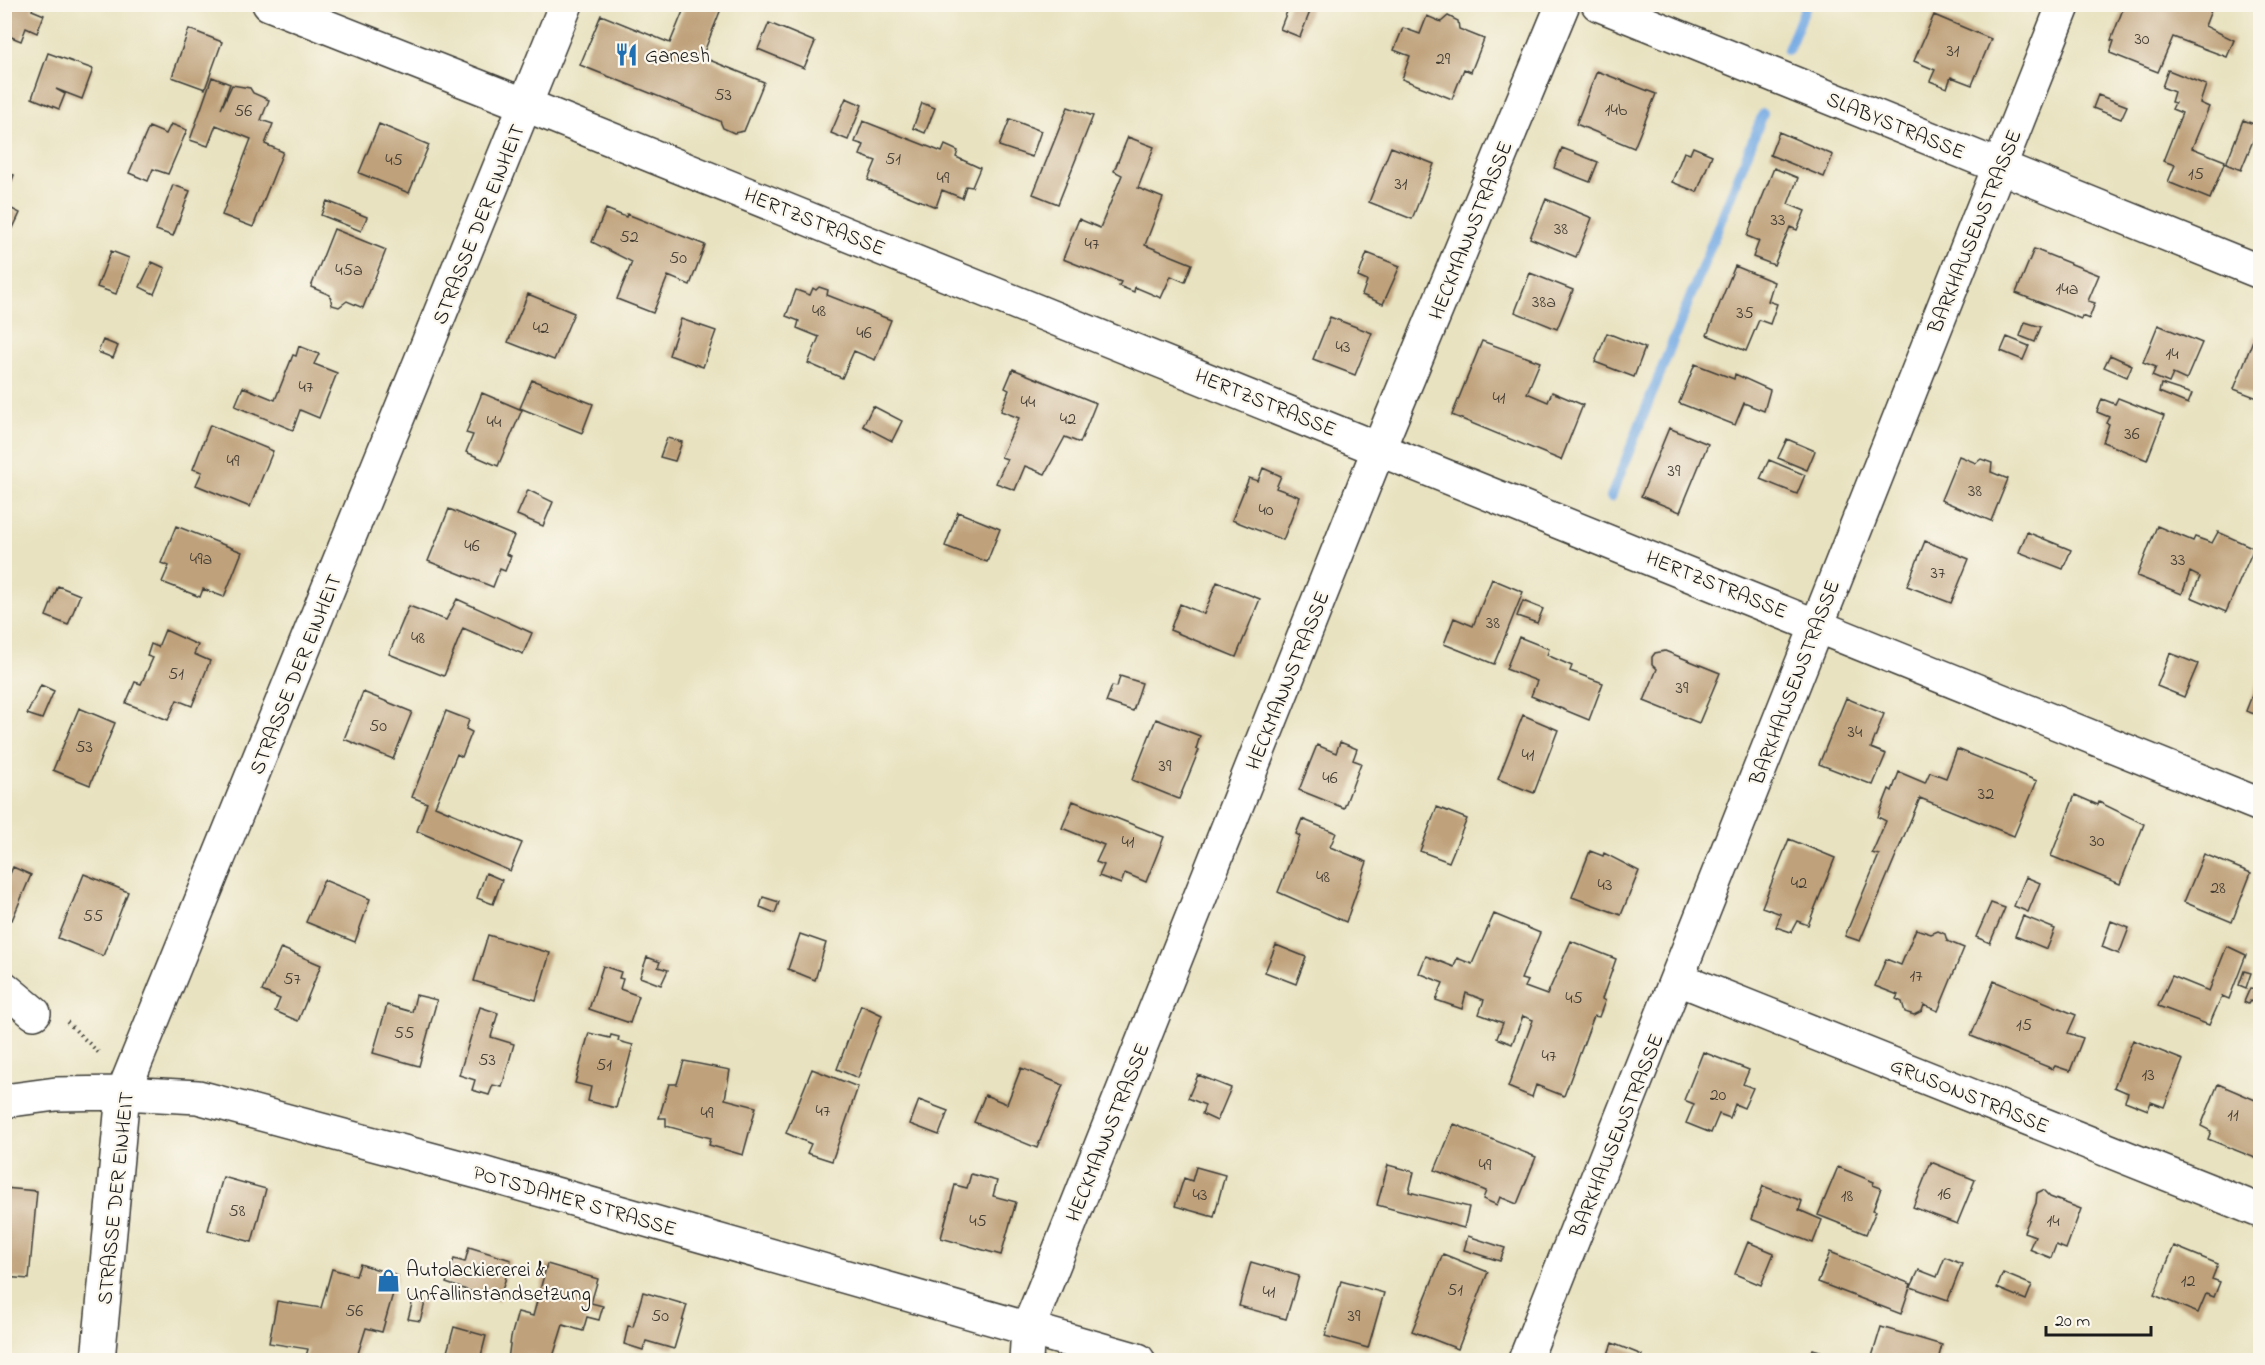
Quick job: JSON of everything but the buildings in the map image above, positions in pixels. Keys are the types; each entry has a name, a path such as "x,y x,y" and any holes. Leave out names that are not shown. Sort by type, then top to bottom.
{"street":[{"name":"HERTZSTRASSE","path":"269,4 527,105 2260,805"},
{"name":"STRASSE DER EINHEIT","path":"98,1360 123,1093 527,105 566,4"},
{"name":"HECKMANNSTRASSE","path":"1026,1360 1028,1328 1379,448 1563,4"},
{"name":"SLABYSTRASSE","path":"1598,4 2260,272"},
{"name":"BARKHAUSENSTRASSE","path":"1525,1360 1679,979 1816,624 2064,4"},
{"name":"GRUSONSTRASSE","path":"1679,979 2260,1211"},
{"path":"4,988 33,1013"},
{"name":"POTSDAMER STRASSE","path":"4,1101 56,1095 123,1093 198,1097 277,1117 1138,1360"}],"waterway":[{"path":"1788,50 1807,4"},
{"path":"1611,497 1763,114"}],"place":[{"name":"Ganesh","path":"627,55"},
{"name":"Autolackiererei & Unfallinstandsetzung","path":"388,1281"}]}
